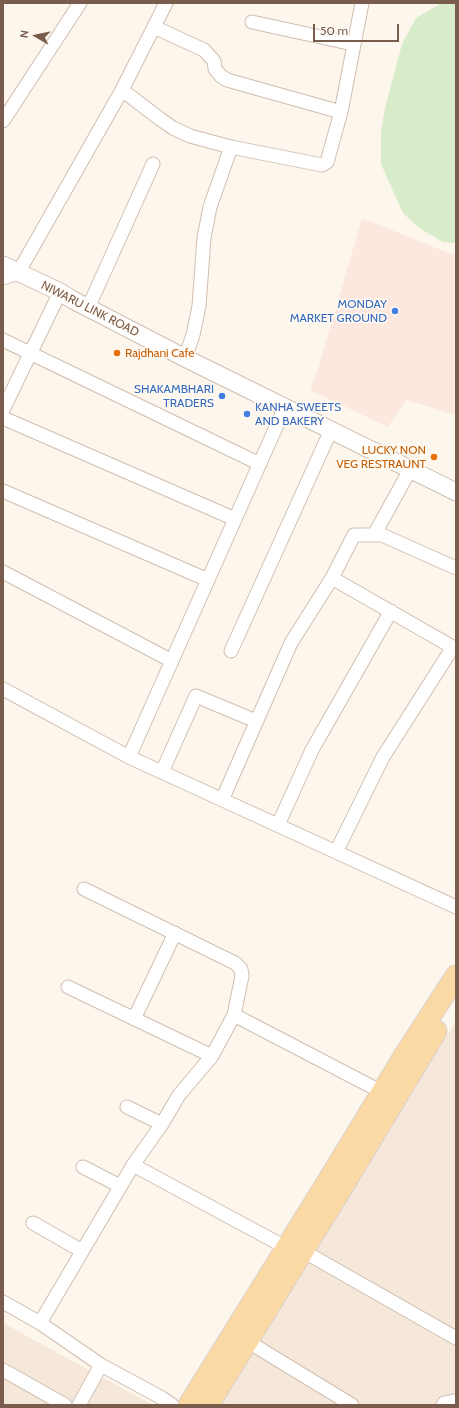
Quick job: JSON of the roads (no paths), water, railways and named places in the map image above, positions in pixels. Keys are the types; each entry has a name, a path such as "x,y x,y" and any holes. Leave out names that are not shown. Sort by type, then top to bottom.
{"main road":[{"path":"340,1177 382,1092 456,976"},
{"path":"189,1405 295,1249 340,1177 456,1000"},
{"path":"208,1405 247,1341 295,1249"}],"street":[{"path":"3,121 80,3"},
{"path":"11,276 122,90 166,3"},
{"path":"122,90 173,128 190,136 231,147 322,165 327,162 341,112 362,3"},
{"path":"252,22 353,44"},
{"path":"154,26 204,50 214,61 215,69 227,80 341,112"},
{"path":"185,358 193,335 199,306 204,238 210,207 231,147"},
{"path":"88,308 153,164"},
{"name":"NIWARU LINK ROAD","path":"3,265 11,276 60,292 185,358 456,492"},
{"path":"3,410 60,292"},
{"path":"3,340 260,464"},
{"path":"129,757 285,407"},
{"path":"3,418 236,519"},
{"path":"231,651 331,430"},
{"path":"374,535 410,470"},
{"path":"3,491 208,580"},
{"path":"222,800 291,643 332,578 354,535 382,535 456,568"},
{"path":"3,572 172,661"},
{"path":"332,578 454,648 383,757 336,852"},
{"path":"278,825 312,750 391,611"},
{"path":"3,689 129,757 456,907"},
{"path":"162,772 196,696 256,721"},
{"path":"40,1323 132,1165 162,1124 179,1095 212,1056 234,1015 242,976 241,969 235,963 84,889"},
{"path":"134,1019 175,933"},
{"path":"68,987 212,1056"},
{"path":"234,1015 382,1092"},
{"path":"127,1107 162,1124"},
{"path":"132,1165 295,1249 456,1338"},
{"path":"83,1167 120,1186"},
{"path":"33,1223 82,1251"},
{"path":"3,1302 40,1323 101,1365 172,1405"},
{"path":"247,1341 352,1405"},
{"path":"79,1405 101,1365"},
{"path":"3,1370 65,1405"},
{"path":"443,1405 444,1403 454,1400 456,1401"}],"place":[{"name":"MONDAY MARKET GROUND","path":"395,311"},
{"name":"Rajdhani Cafe","path":"117,353"},
{"name":"SHAKAMBHARI TRADERS","path":"222,396"},
{"name":"KANHA SWEETS AND BAKERY","path":"247,414"},
{"name":"LUCKY NON VEG RESTRAUNT","path":"434,457"}]}
